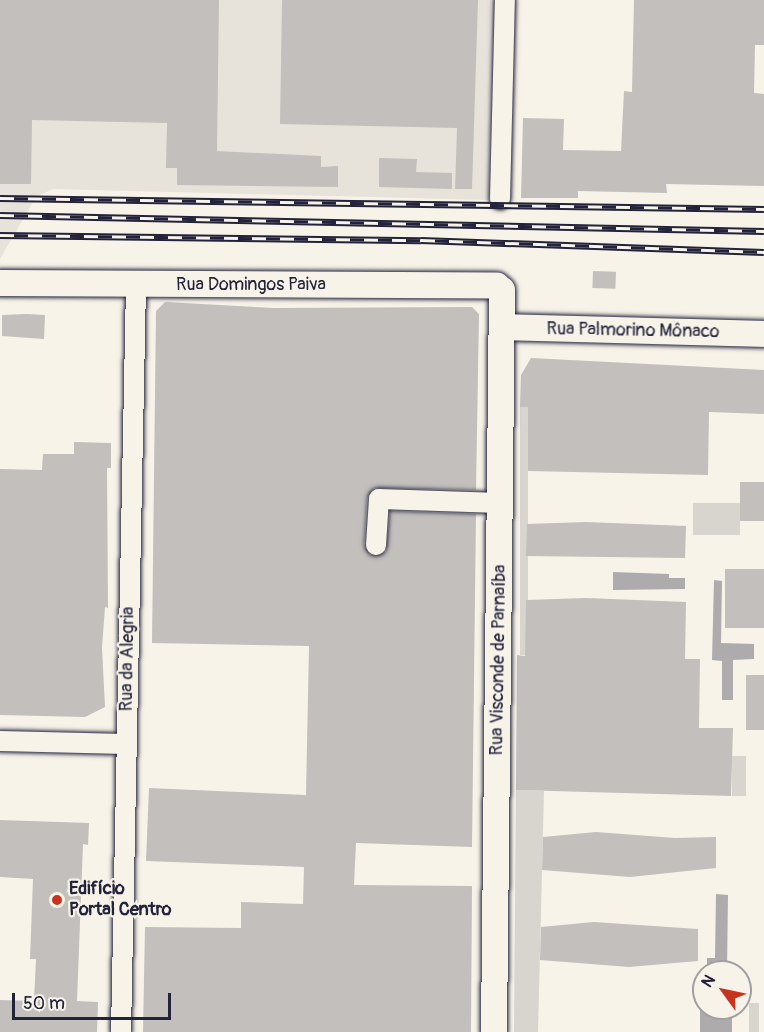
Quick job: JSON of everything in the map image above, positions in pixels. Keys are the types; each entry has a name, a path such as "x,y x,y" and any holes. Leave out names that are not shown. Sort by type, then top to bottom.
{"street":[{"path":"500,199 505,0"},
{"name":"Rua Domingos Paiva","path":"0,283 501,288"},
{"name":"Rua da Alegria","path":"121,1032 136,285"},
{"name":"Rua Visconde de Parnaíba","path":"494,1032 501,503 501,288"},
{"name":"Rua Palmorino Mônaco","path":"502,327 764,334"},
{"path":"376,545 379,499 501,503"},
{"path":"0,741 126,744"}],"shaded area":[{"path":"0,0 491,0 488,200 53,189 36,197 0,259"},
{"path":"520,407 528,407 528,655 520,655"},
{"path":"693,503 740,503 740,535 693,535"},
{"path":"613,572 669,574 669,578 685,578 685,589 613,590"},
{"path":"714,580 722,581 721,643 754,644 754,659 733,660 733,700 722,700 722,661 712,660"},
{"path":"732,756 746,756 746,796 732,796"},
{"path":"516,790 544,791 538,1032 514,1032"},
{"path":"716,894 728,895 727,960 707,960 707,958 715,958"},
{"path":"752,1003 759,1003 759,1032 749,1032"},
{"path":"700,1020 732,1020 732,1032 700,1032"}],"building":[{"path":"0,0 219,0 217,151 321,156 321,167 338,166 338,187 177,185 177,168 166,168 167,123 32,120 31,184 0,184"},
{"path":"282,0 478,0 472,189 455,189 457,128 280,124"},
{"path":"634,0 764,0 764,45 755,45 754,93 764,94 764,186 666,184 667,193 578,191 578,198 521,198 523,118 564,119 563,150 621,151 624,91 632,92"},
{"path":"379,158 417,159 416,172 452,173 452,189 379,187"},
{"path":"593,271 616,272 615,289 592,288"},
{"path":"165,302 274,308 472,307 479,314 476,490 374,488 367,498 364,544 370,555 386,552 390,511 476,514 472,847 356,843 354,885 472,886 471,1032 143,1032 145,927 241,928 241,902 303,904 304,867 146,861 149,788 306,795 309,646 152,643 156,311"},
{"path":"2,315 45,315 44,339 2,336"},
{"path":"531,358 764,370 764,414 709,412 708,475 528,471 528,407 520,407 521,375"},
{"path":"74,442 111,443 111,468 107,468 108,608 105,607 102,648 105,707 85,717 0,715 0,469 42,470 43,454 74,454"},
{"path":"740,482 764,482 764,521 740,521"},
{"path":"586,522 686,526 685,558 526,556 527,524"},
{"path":"725,569 764,569 764,628 725,628"},
{"path":"586,598 686,602 685,659 700,659 699,728 733,728 731,796 516,790 517,655 525,656 526,600"},
{"path":"746,675 764,675 764,730 746,730"},
{"name":"Edifício Portal Centro","path":"0,820 89,823 88,845 83,844 77,1001 98,1002 97,1032 0,1032 0,1000 34,1001 36,959 30,959 33,879 0,877"},
{"path":"596,832 675,838 716,837 716,868 630,877 542,870 543,837"},
{"path":"594,922 698,929 698,960 629,967 540,960 541,927"}],"railway":[{"path":"0,198 764,209"},
{"path":"0,215 764,231"},
{"path":"0,235 421,240 764,252"}],"place":[{"name":"Edifício Portal Centro","path":"57,900"}]}
